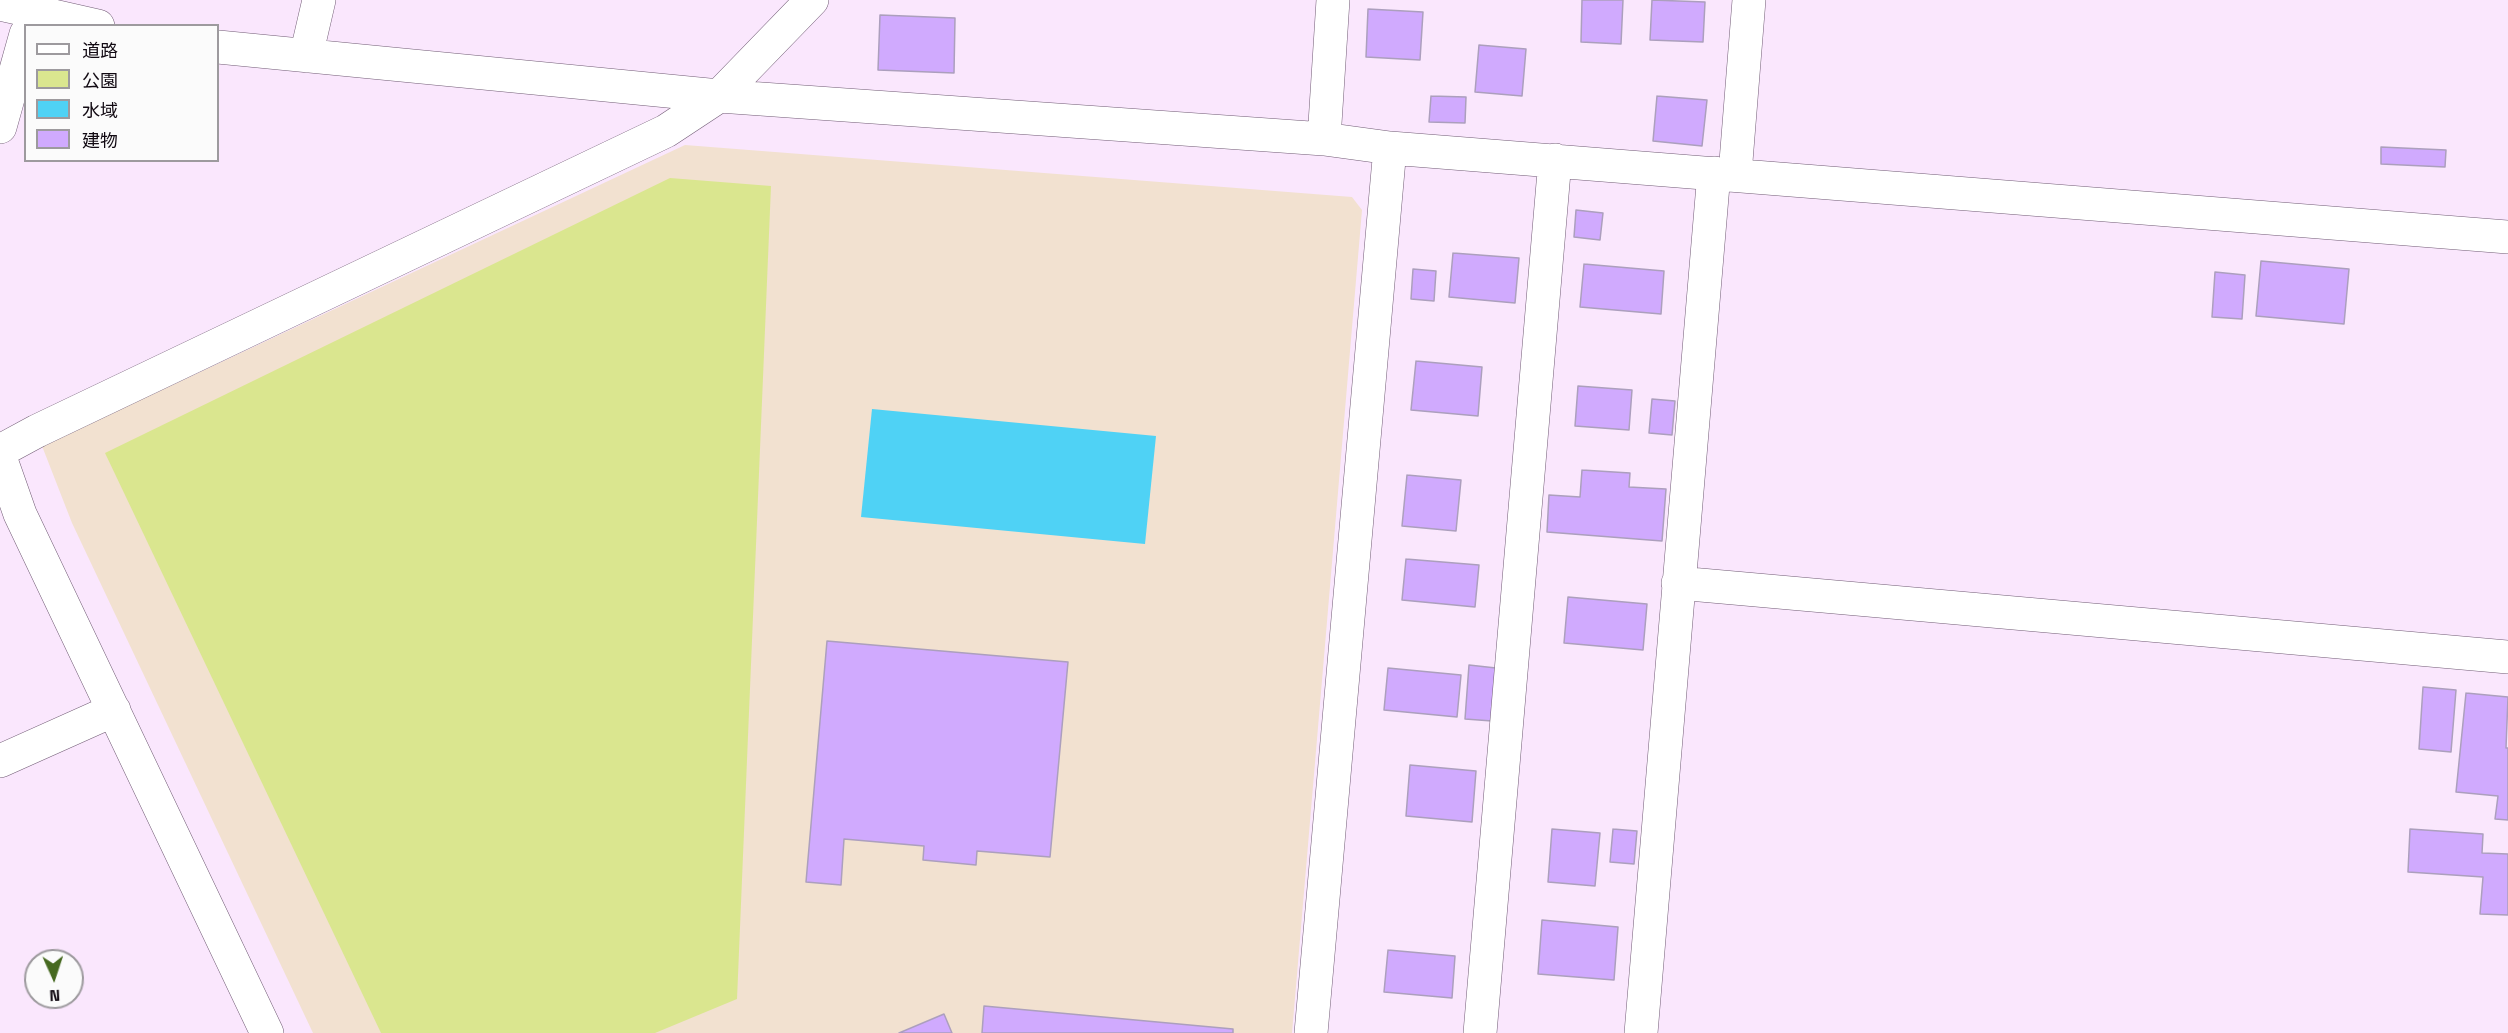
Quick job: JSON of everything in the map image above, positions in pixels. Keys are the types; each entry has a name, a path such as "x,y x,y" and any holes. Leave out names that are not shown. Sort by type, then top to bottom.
{"street":[{"path":"306,56 319,0"},
{"path":"0,451 37,431 666,131 719,96 812,0"},
{"path":"1324,139 1333,0"},
{"path":"1641,1033 1678,583 1725,174 1749,0"},
{"path":"0,4 30,18 81,24"},
{"path":"0,127 24,40"},
{"path":"219,47 719,96 1324,139 1390,148 2508,237"},
{"path":"1311,1033 1390,148"},
{"path":"1480,1033 1555,160"},
{"path":"0,457 20,514 267,1033"},
{"path":"1678,583 2508,657"},
{"path":"0,761 114,710"}],"shaded area":[{"path":"685,145 1352,197 1362,210 1292,1033 313,1033 72,523 42,446"}],"green space":[{"path":"670,178 771,186 737,999 655,1033 381,1033 105,453"}],"water":[{"path":"872,409 1156,436 1145,544 861,517"}],"building":[{"path":"1582,0 1623,0 1621,44 1581,42"},
{"path":"1652,0 1705,2 1703,42 1650,40"},
{"path":"1368,9 1423,12 1420,60 1366,57"},
{"path":"880,15 955,18 954,73 878,70"},
{"path":"1479,45 1526,49 1522,96 1475,92"},
{"path":"1431,96 1466,97 1465,123 1429,122"},
{"path":"1657,96 1707,100 1702,146 1653,141"},
{"path":"2381,147 2446,150 2445,167 2381,164"},
{"path":"1576,210 1603,213 1600,240 1574,237"},
{"path":"1453,253 1519,258 1515,303 1449,297"},
{"path":"2261,261 2349,269 2344,324 2256,316"},
{"path":"1584,264 1664,271 1661,314 1580,307"},
{"path":"1413,269 1436,271 1434,301 1411,299"},
{"path":"2215,272 2245,275 2242,319 2212,317"},
{"path":"1416,361 1482,367 1478,416 1411,410"},
{"path":"1578,386 1632,390 1629,430 1575,426"},
{"path":"1652,399 1675,401 1672,435 1649,433"},
{"path":"1582,470 1630,473 1629,487 1666,489 1662,541 1547,532 1549,495 1580,497"},
{"path":"1407,475 1461,480 1456,531 1402,526"},
{"path":"1406,559 1479,565 1475,607 1402,600"},
{"path":"1568,597 1647,604 1643,650 1564,643"},
{"path":"827,641 1068,662 1050,857 977,851 976,865 923,860 924,846 844,839 841,885 806,882"},
{"path":"1469,665 1496,668 1492,721 1465,719"},
{"path":"1388,668 1461,675 1457,717 1384,710"},
{"path":"2423,687 2456,690 2451,752 2419,749"},
{"path":"2466,693 2508,697 2506,748 2508,748 2508,820 2495,819 2498,796 2456,792"},
{"path":"1410,765 1476,771 1472,822 1406,816"},
{"path":"1552,829 1600,833 1595,886 1548,882"},
{"path":"1613,829 1637,831 1634,864 1610,862"},
{"path":"2410,829 2483,834 2482,853 2508,854 2508,915 2480,914 2483,877 2408,872"},
{"path":"1542,920 1618,927 1614,980 1538,974"},
{"path":"1388,950 1455,956 1452,998 1384,992"},
{"path":"984,1006 1233,1029 1233,1033 982,1033"},
{"path":"944,1014 952,1033 899,1033"}]}
